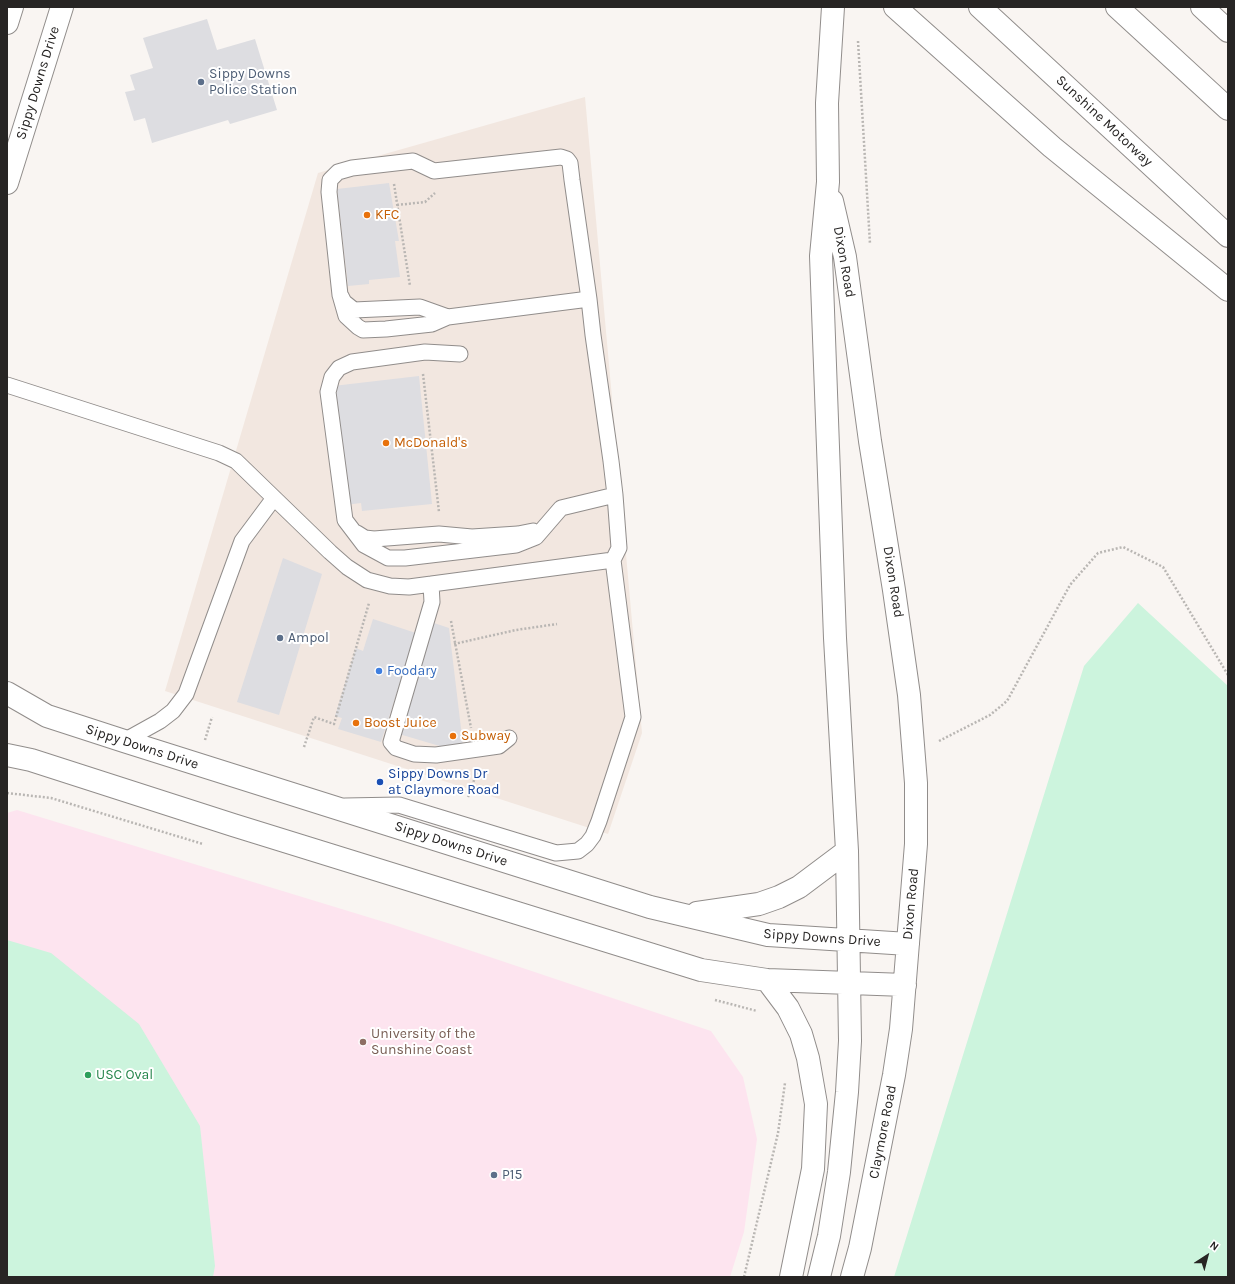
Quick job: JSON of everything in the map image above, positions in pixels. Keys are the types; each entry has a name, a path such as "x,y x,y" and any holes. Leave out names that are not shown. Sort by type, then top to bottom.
{"main road":[{"path":"7,24 12,7"},
{"name":"Sippy Downs Drive","path":"7,183 62,7"},
{"path":"895,7 1052,146 1228,290"},
{"name":"Sunshine Motorway","path":"980,7 1228,236"},
{"path":"1117,7 1228,109"},
{"path":"1202,7 1228,31"},
{"path":"1218,7 1228,23"},
{"name":"Dixon Road","path":"832,12 827,103 828,182 821,256 835,638 847,851 850,983"},
{"name":"Dixon Road","path":"828,182 846,258 870,441 909,695 916,783 916,844 905,985"},
{"name":"Sippy Downs Drive","path":"7,693 47,716 650,907 686,914 768,935 908,944"},
{"path":"7,755 31,760 654,957 701,970 767,980 905,985"},
{"path":"686,914 759,904 779,897 799,887 847,851"},
{"path":"767,980 788,1008 801,1034 808,1058 816,1104 812,1169 791,1277"},
{"path":"819,1277 829,1236 839,1172 848,1092 850,983"},
{"name":"Claymore Road","path":"852,1277 860,1248 894,1075 905,985"}],"lane":[{"path":"331,806 399,805 556,853 578,851 587,844 593,836 633,717 612,560 619,548 615,495 570,163 567,159 561,157 434,171 413,161 352,168 338,172 330,180 329,192 340,295 346,316 350,321 363,330 432,324 448,317 588,299"},
{"path":"340,295 344,302 354,310 414,307 431,310 448,317"},
{"path":"460,354 420,353 352,362 339,368 332,377 328,392 346,520 364,545 388,558 405,558 516,545 536,536 561,508 615,495"},
{"path":"7,385 219,452 236,460 330,552 347,567 367,580 390,586 409,587 612,560"},
{"path":"124,741 160,721 173,711 186,694 242,541 274,498"},
{"path":"347,522 359,535 374,539 442,535 472,537 518,534 532,532 551,521"},
{"path":"430,584 432,602 391,742 396,748 414,754 436,755 499,746 509,738"}],"path":[{"path":"858,42 870,250"},
{"path":"393,182 414,307"},
{"path":"397,205 424,202 436,191"},
{"path":"420,353 442,535"},
{"path":"933,744 990,715 1007,701 1070,585 1098,554 1123,548 1163,567 1228,675"},
{"path":"447,582 454,644 478,769 468,797"},
{"path":"304,747 314,717 334,724 370,600"},
{"path":"428,616 451,622"},
{"path":"454,644 516,630 557,624"},
{"path":"205,741 212,717"},
{"path":"744,1277 778,1133 785,1079"}],"shaded area":[{"path":"585,97 642,733 608,834 165,691 318,173"},
{"name":"University of the Sunshine Coast","path":"17,810 394,925 711,1031 743,1077 757,1139 744,1232 730,1277 7,1277 7,813"}],"green space":[{"path":"1138,603 1228,686 1228,1277 894,1277 1084,666"},
{"name":"USC Oval","path":"7,940 51,953 139,1024 200,1126 215,1266 213,1277 7,1277"}],"building":[{"name":"Sippy Downs Police Station","path":"207,19 217,50 255,39 277,110 230,124 228,120 152,143 145,118 134,121 125,92 135,90 130,75 153,68 143,38"},
{"name":"KFC","path":"389,183 399,241 395,241 400,277 369,280 369,284 348,286 337,189"},
{"name":"McDonald's","path":"419,376 432,504 362,511 361,503 338,506 333,386"},
{"name":"Ampol","path":"283,558 322,574 279,715 237,702"},
{"path":"373,619 416,633 381,742 338,729 342,718 335,716 356,648 363,651"},
{"path":"434,623 449,628 463,745 443,747 399,734"}],"place":[{"name":"Sippy Downs Police Station","path":"201,82"},
{"name":"KFC","path":"367,215"},
{"name":"McDonald's","path":"386,443"},
{"name":"Ampol","path":"280,638"},
{"name":"Foodary","path":"379,671"},
{"name":"Boost Juice","path":"356,723"},
{"name":"Subway","path":"453,736"},
{"name":"Sippy Downs Dr at Claymore Road","path":"380,782"},
{"name":"University of the Sunshine Coast","path":"363,1042"},
{"name":"USC Oval","path":"88,1075"},
{"name":"P15","path":"494,1175"}]}
